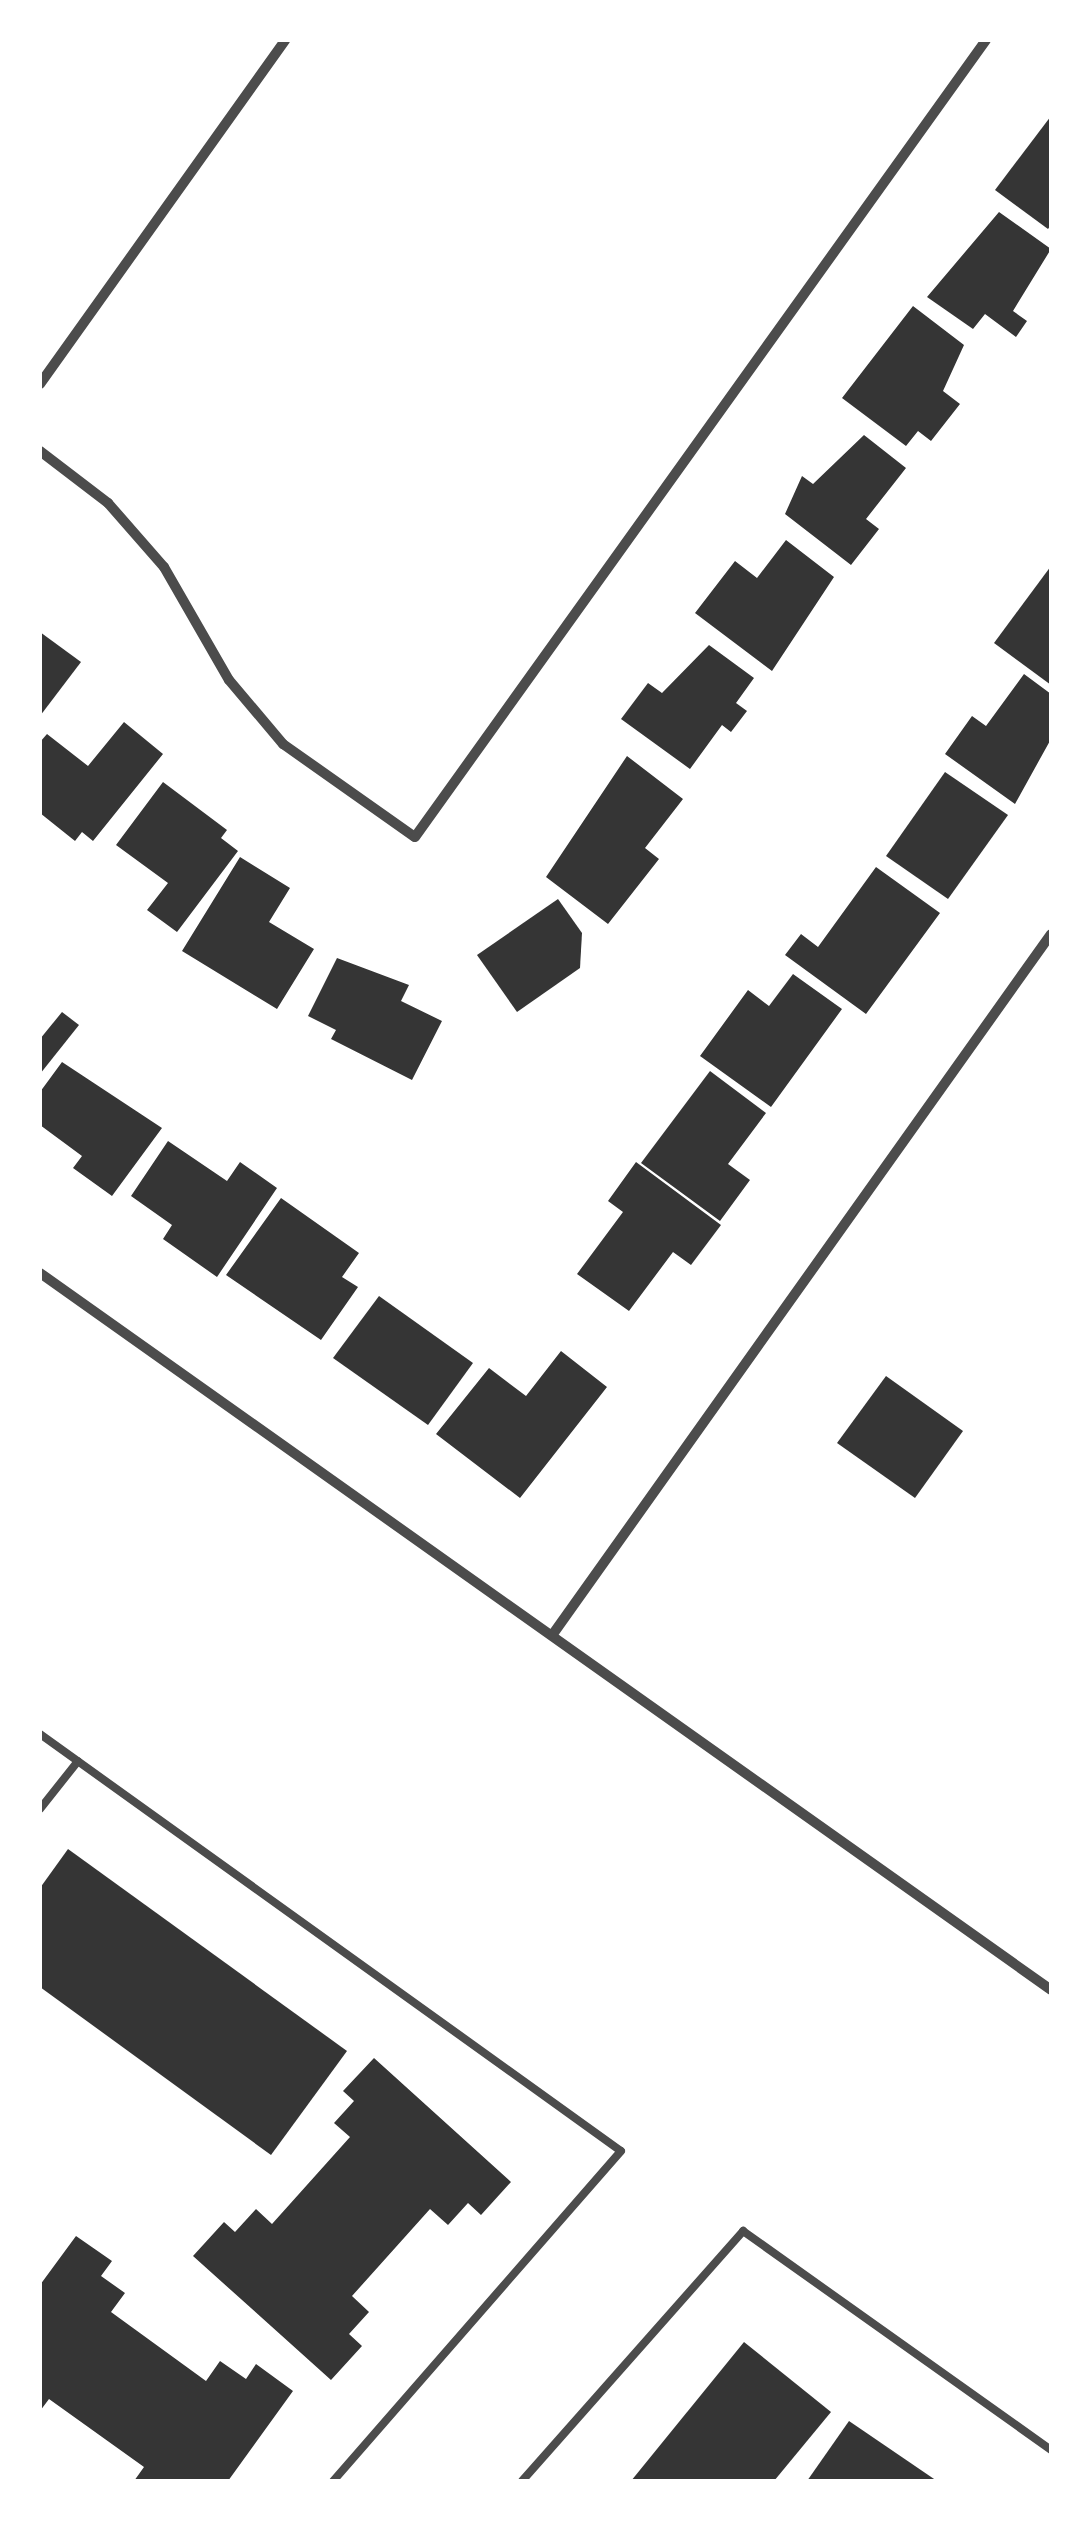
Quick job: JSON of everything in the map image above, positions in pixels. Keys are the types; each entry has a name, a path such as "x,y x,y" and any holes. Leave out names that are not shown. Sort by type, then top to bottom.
{"street":[{"path":"40,384 285,40"},
{"path":"40,451 108,503 164,567 229,680 283,744 416,837 986,40"},
{"path":"554,1634 1051,934"},
{"path":"40,1273 1051,1990"}],"lane":[{"path":"40,1734 622,2151 333,2481"},
{"path":"40,1809 78,1761"},
{"path":"522,2481 743,2231 1051,2450"}],"building":[{"path":"1051,116 1051,225 1048,229 995,190"},
{"path":"999,212 1051,249 1013,311 1027,321 1016,337 985,314 973,329 927,297"},
{"path":"913,306 964,345 943,391 960,404 931,441 918,431 906,446 842,398"},
{"path":"864,435 906,468 866,519 879,529 851,565 785,514 802,476 813,484"},
{"path":"786,540 834,577 772,671 695,613 735,561 757,578"},
{"path":"1051,566 1051,685 994,643"},
{"path":"40,632 81,662 40,716"},
{"path":"709,645 754,678 736,703 747,711 731,732 722,725 690,769 621,719 648,683 662,693"},
{"path":"1024,674 1051,694 1051,739 1015,804 945,754 972,716 986,726"},
{"path":"124,722 163,754 93,841 82,832 75,841 40,813 40,742 47,734 88,766"},
{"path":"627,756 683,799 645,848 659,859 608,924 546,877"},
{"path":"945,772 1008,815 948,899 886,856"},
{"path":"163,782 227,830 221,838 238,851 177,932 147,910 168,883 116,845"},
{"path":"240,857 290,888 269,922 314,949 277,1009 182,951"},
{"path":"876,867 940,913 866,1014 785,955 801,934 818,947"},
{"path":"558,899 582,933 580,968 517,1012 477,955"},
{"path":"337,958 409,985 401,1001 442,1021 412,1080 331,1039 336,1030 308,1016"},
{"path":"793,974 842,1009 771,1107 700,1056 748,990 769,1006"},
{"path":"62,1012 79,1025 40,1074 40,1039"},
{"path":"62,1062 162,1128 112,1196 73,1168 82,1156 40,1125 40,1092"},
{"path":"710,1071 766,1113 728,1164 750,1180 720,1221 641,1163"},
{"path":"168,1141 227,1181 240,1162 277,1188 217,1277 163,1239 172,1225 131,1196"},
{"path":"636,1162 721,1225 691,1265 673,1252 629,1311 577,1274 623,1212 608,1201"},
{"path":"281,1198 359,1253 342,1277 358,1287 321,1340 226,1275"},
{"path":"379,1296 473,1363 428,1425 333,1358"},
{"path":"561,1351 607,1387 520,1498 436,1434 489,1368 526,1396"},
{"path":"886,1376 963,1431 915,1498 837,1443"},
{"path":"68,1849 347,2051 271,2155 40,1987 40,1888"},
{"path":"374,2058 511,2182 481,2215 468,2203 448,2225 430,2209 352,2296 369,2312 349,2334 362,2346 331,2380 193,2256 224,2222 235,2232 256,2209 272,2224 350,2137 334,2123 354,2101 343,2091"},
{"path":"76,2236 112,2261 101,2276 125,2293 111,2312 206,2381 220,2361 246,2379 256,2364 293,2391 228,2481 134,2481 144,2467 49,2399 40,2411 40,2285"},
{"path":"744,2342 831,2412 774,2481 631,2481"},
{"path":"849,2421 937,2481 807,2481"}]}
